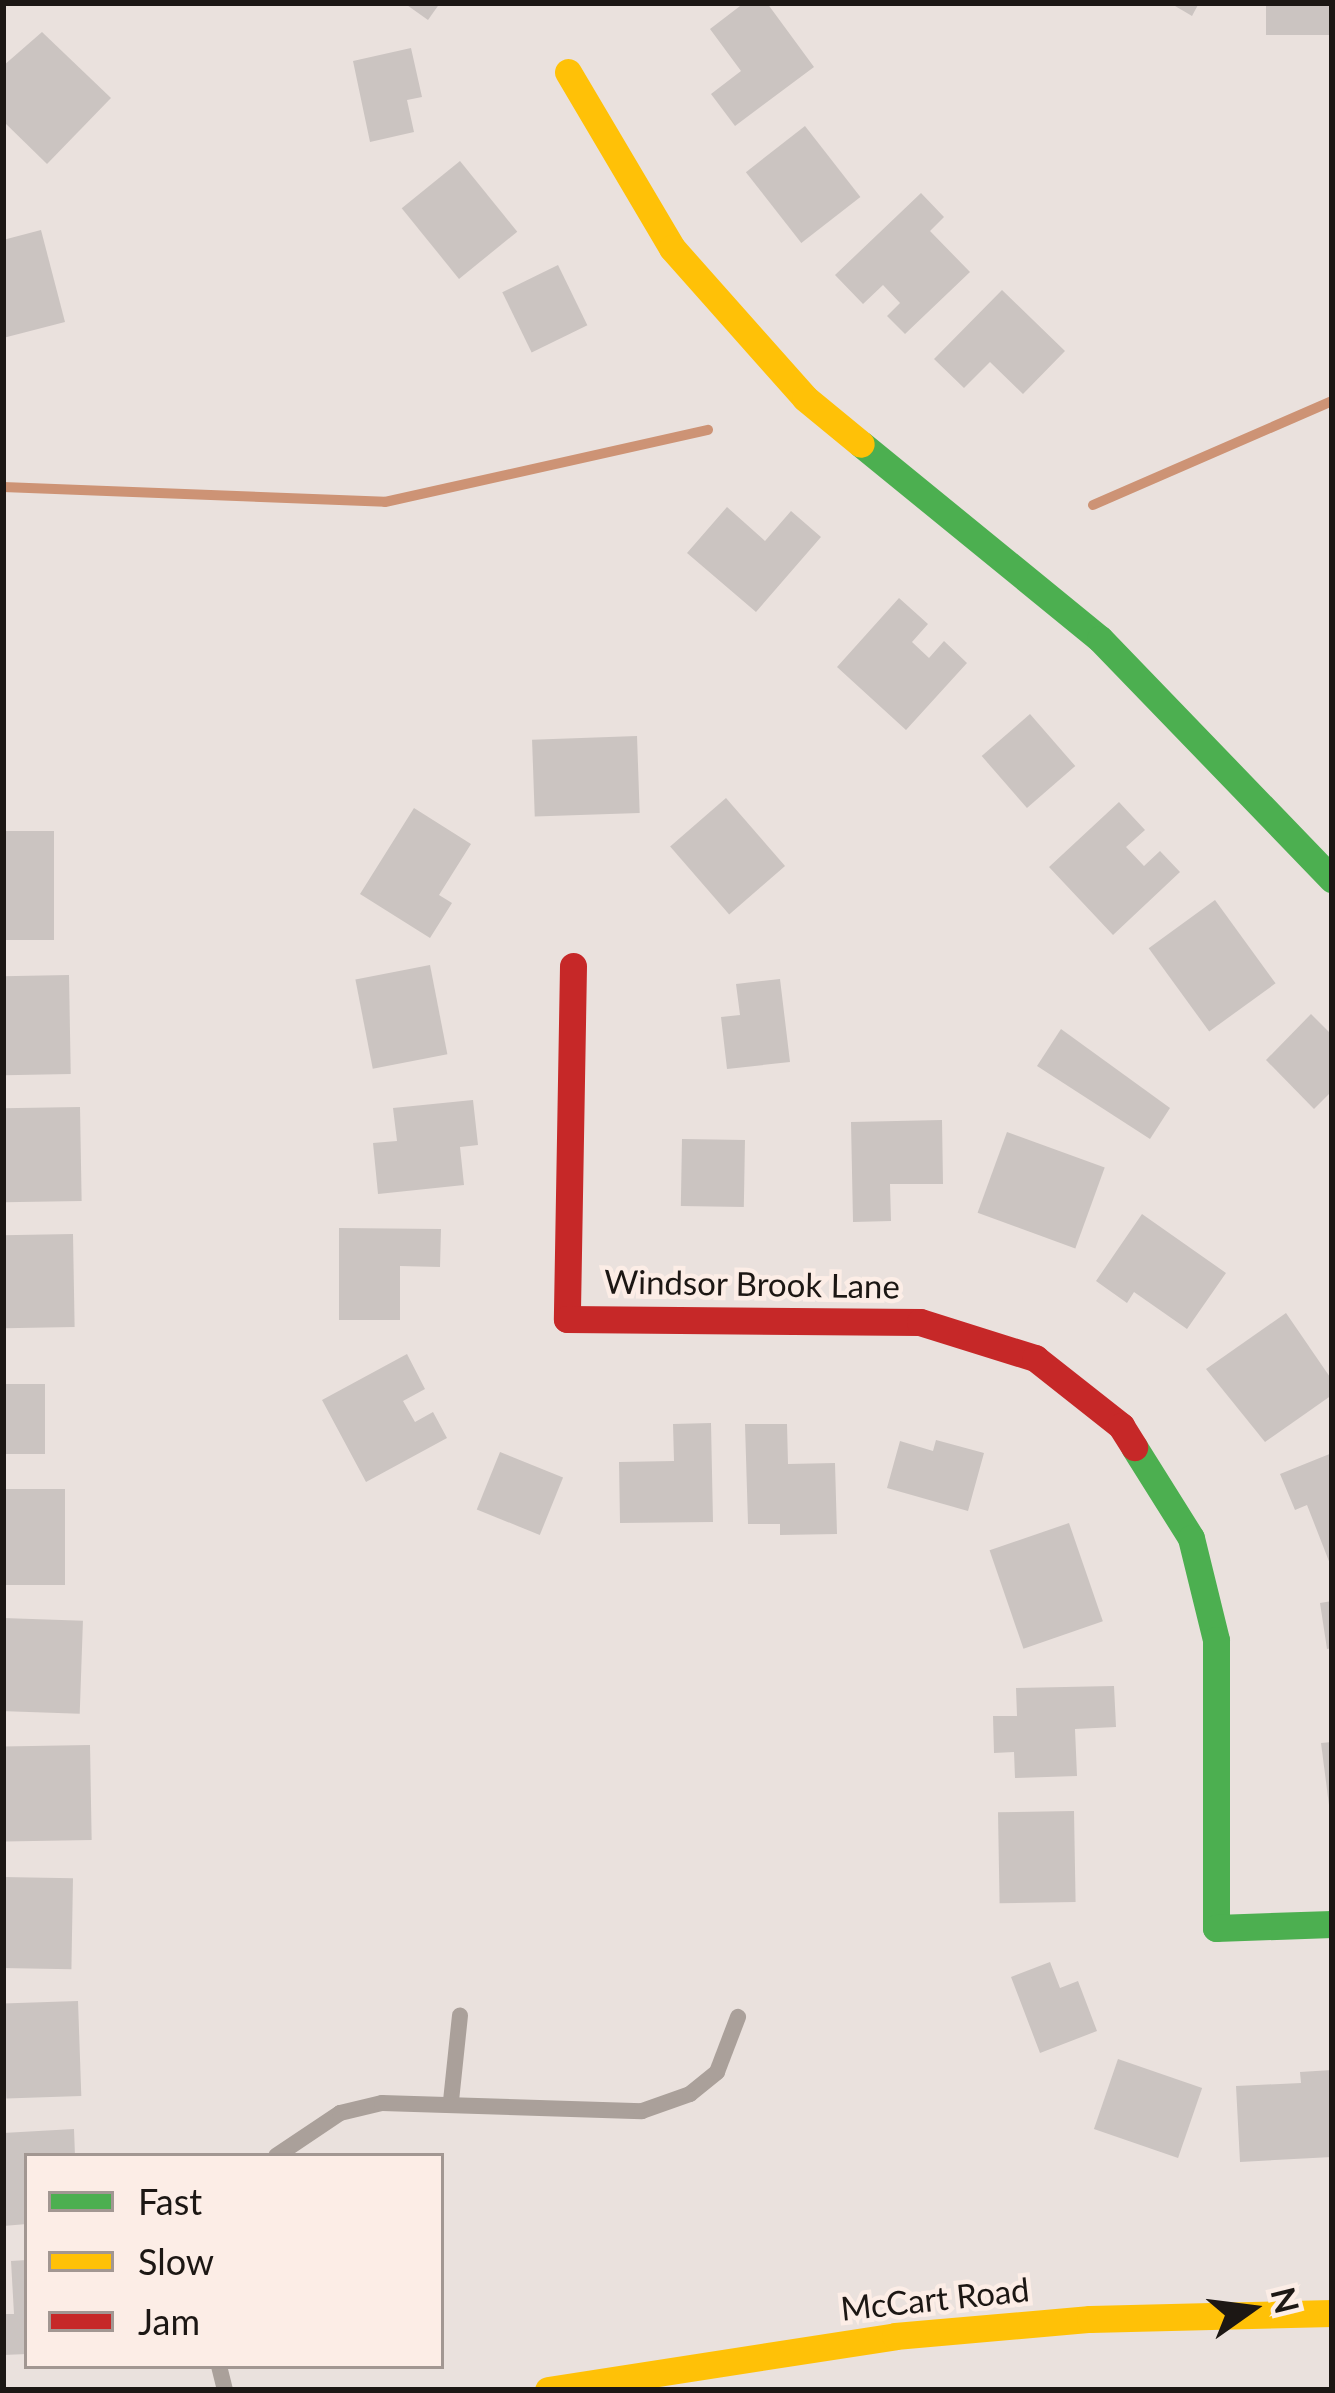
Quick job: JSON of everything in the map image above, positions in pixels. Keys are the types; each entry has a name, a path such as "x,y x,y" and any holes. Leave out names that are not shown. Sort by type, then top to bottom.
{"street":[{"path":"568,72 672,248 805,398 1100,639 1332,879"},
{"name":"Windsor Brook Lane","path":"573,966 567,1318 920,1322 1036,1358 1121,1426 1192,1538 1216,1640 1216,1928 1332,1924"},
{"name":"McCart Road","path":"548,2390 895,2336 1090,2319 1332,2313"}],"lane":[{"path":"451,2101 460,2015"},
{"path":"280,2153 340,2113 451,2101 642,2111 690,2095 717,2072 737,2017"}],"building":[{"path":"404,3 440,3 428,20"},
{"path":"744,3 767,3 814,67 735,126 711,94 741,71 710,29"},
{"path":"1170,3 1199,3 1192,16"},
{"path":"1266,3 1332,3 1332,35 1266,35"},
{"path":"42,32 111,98 47,164 3,121 3,66"},
{"path":"411,48 422,97 407,100 414,132 370,142 353,61"},
{"path":"805,126 860,197 801,243 746,172"},
{"path":"460,161 517,232 459,279 402,208"},
{"path":"921,193 944,217 930,231 970,272 905,334 887,316 900,303 883,285 863,304 835,275"},
{"path":"41,230 65,322 3,338 3,240"},
{"path":"558,265 587,325 532,352 502,292"},
{"path":"1002,290 1065,351 1023,394 990,362 964,388 934,359"},
{"path":"727,507 765,541 791,511 821,537 756,612 687,553"},
{"path":"899,598 928,624 912,642 929,658 944,641 967,663 906,730 837,667"},
{"path":"1030,714 1075,766 1027,808 982,756"},
{"path":"637,736 640,813 535,817 532,740"},
{"path":"726,798 785,866 729,914 670,847"},
{"path":"1119,802 1145,830 1126,847 1144,866 1160,851 1180,872 1113,935 1049,867"},
{"path":"414,808 471,844 439,895 452,903 430,938 360,894"},
{"path":"3,831 54,831 54,940 3,940"},
{"path":"1215,900 1276,983 1209,1032 1149,948"},
{"path":"430,965 447,1054 373,1069 355,980"},
{"path":"69,975 71,1074 5,1075 3,976"},
{"path":"780,979 790,1062 727,1069 721,1017 740,1015 736,984"},
{"path":"1311,1014 1332,1035 1332,1091 1314,1109 1266,1060"},
{"path":"1061,1029 1170,1108 1150,1139 1037,1066"},
{"path":"473,1100 478,1145 460,1147 464,1185 378,1194 373,1143 397,1141 393,1108"},
{"path":"80,1107 82,1201 5,1202 3,1108"},
{"path":"942,1120 943,1184 890,1184 891,1221 853,1222 851,1122"},
{"path":"1007,1132 1105,1168 1075,1248 978,1213"},
{"path":"682,1139 745,1140 744,1207 681,1206"},
{"path":"1142,1214 1226,1273 1187,1329 1134,1292 1127,1303 1096,1281"},
{"path":"339,1228 441,1229 440,1267 400,1266 400,1320 339,1320"},
{"path":"73,1234 75,1327 5,1328 3,1235"},
{"path":"1286,1313 1332,1380 1332,1395 1265,1442 1206,1369"},
{"path":"407,1354 425,1389 403,1401 415,1422 433,1412 447,1438 366,1482 322,1400"},
{"path":"3,1384 45,1384 45,1454 3,1454"},
{"path":"711,1423 713,1522 620,1523 619,1462 674,1461 673,1424"},
{"path":"745,1424 787,1424 788,1464 835,1463 837,1534 780,1535 780,1524 748,1524"},
{"path":"936,1440 984,1453 968,1511 887,1488 900,1441 933,1451"},
{"path":"500,1452 563,1477 540,1535 477,1509"},
{"path":"1332,1453 1332,1569 1307,1505 1295,1510 1280,1474"},
{"path":"3,1489 65,1489 65,1585 3,1585"},
{"path":"1069,1523 1103,1621 1023,1649 990,1550"},
{"path":"1332,1601 1332,1648 1327,1649 1320,1603"},
{"path":"3,1618 83,1621 80,1714 3,1711"},
{"path":"1114,1686 1116,1727 1075,1729 1077,1776 1015,1778 1014,1752 994,1753 993,1716 1017,1716 1016,1688"},
{"path":"1332,1742 1332,1804 1329,1805 1321,1743"},
{"path":"90,1745 92,1840 5,1842 3,1747"},
{"path":"1074,1811 1076,1902 1000,1903 998,1812"},
{"path":"3,1877 73,1878 71,1969 3,1968"},
{"path":"1050,1962 1060,1988 1078,1981 1097,2031 1040,2053 1011,1977"},
{"path":"78,2001 81,2096 6,2099 3,2004"},
{"path":"1118,2059 1202,2088 1178,2158 1094,2129"},
{"path":"1332,2070 1332,2157 1240,2162 1236,2086 1301,2083 1300,2072"},
{"path":"74,2129 75,2153 24,2153 24,2224 3,2226 3,2133"},
{"path":"24,2260 24,2354 3,2355 3,2314 14,2314 11,2261"}],"waterway":[{"path":"1093,505 1332,401"},
{"path":"3,487 385,502 708,430"}],"traffic: fast":[{"path":"861,444 1100,639 1332,879"},
{"path":"1134,1447 1191,1538 1216,1640 1216,1928 1332,1924"}],"traffic: slow":[{"path":"568,72 672,248 805,398 861,444"},
{"path":"548,2390 895,2336 1090,2319 1332,2313"}],"traffic: jam":[{"path":"573,966 567,1319 920,1322 1035,1358 1121,1426 1134,1447"}]}
